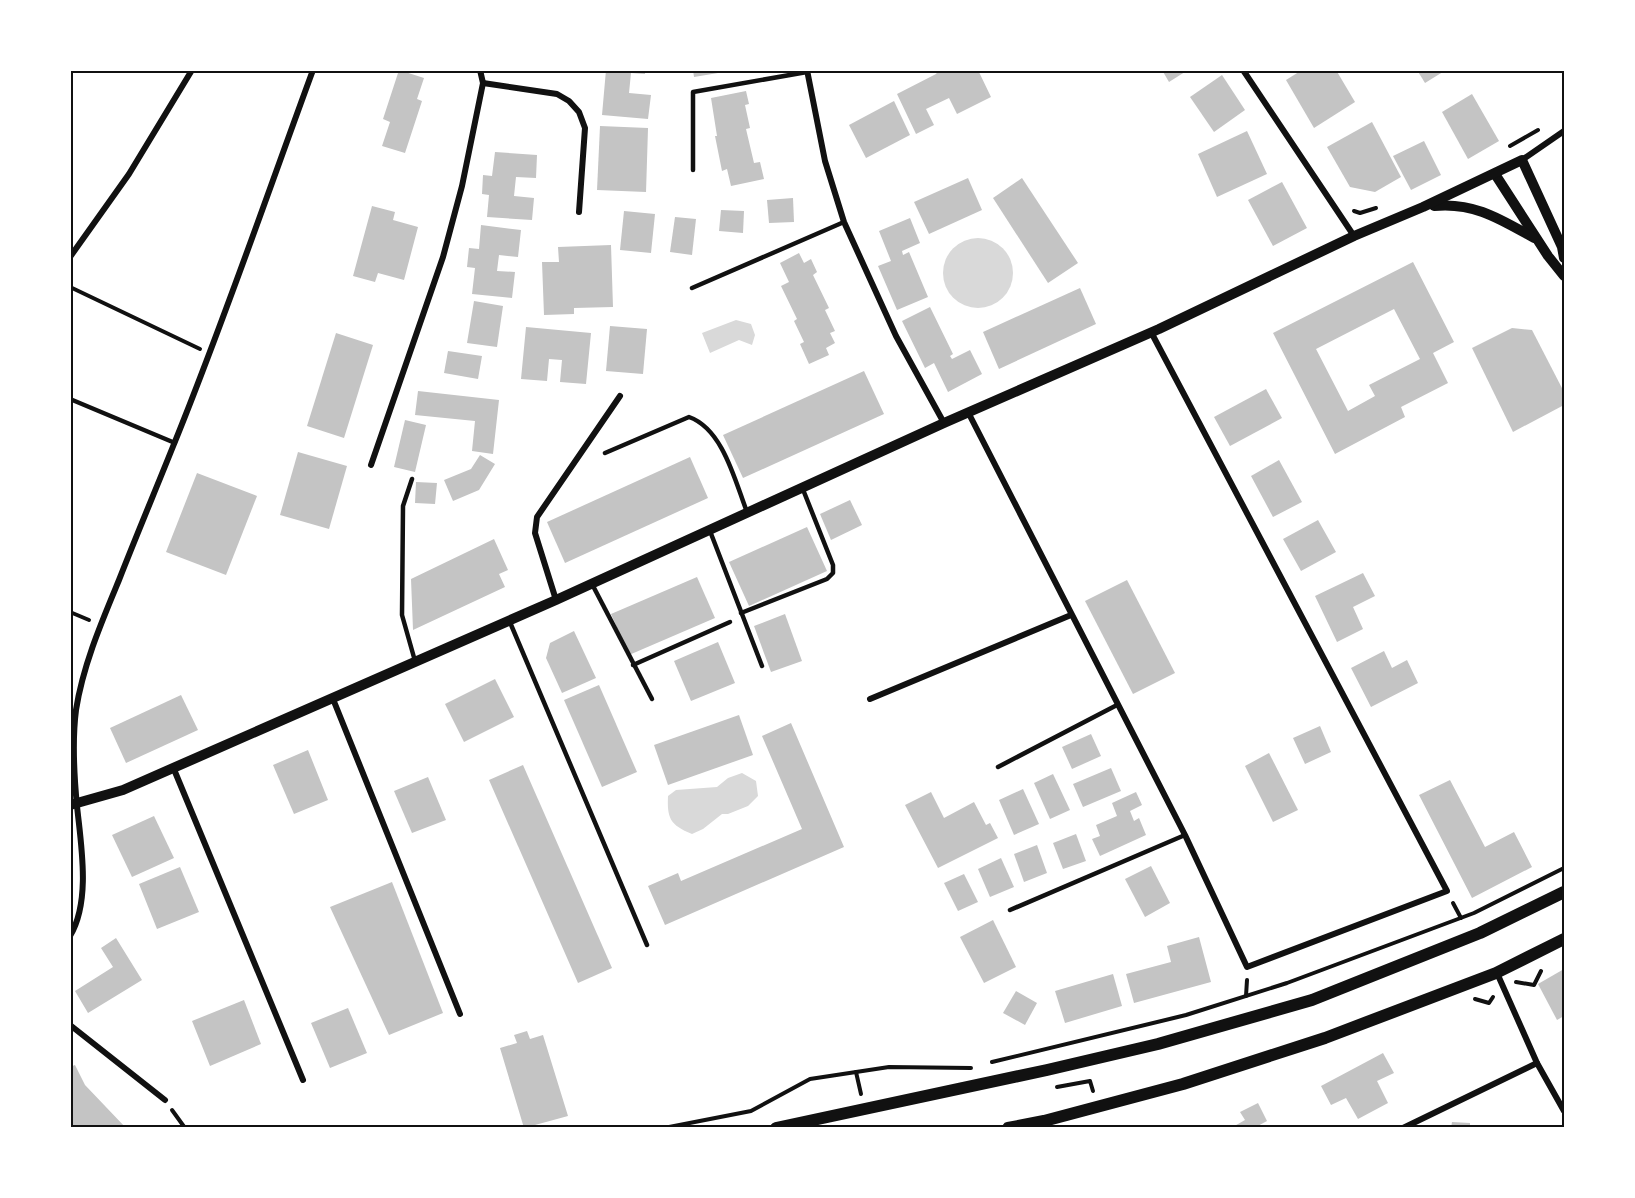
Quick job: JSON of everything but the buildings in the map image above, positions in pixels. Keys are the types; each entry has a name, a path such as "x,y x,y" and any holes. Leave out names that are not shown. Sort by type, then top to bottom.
{"main road":[{"path":"776,1128 1158,1044 1312,1000 1480,933 1564,892"},
{"path":"1008,1128 1044,1121 1183,1084 1325,1038 1496,973 1564,939"}],"street":[{"path":"70,257 129,174 192,70"},
{"path":"70,936 79,914 82,891 82,855 74,804 73,710 100,625 175,443 313,70"},
{"path":"371,465 443,257 462,186 483,83 480,70"},
{"path":"1243,70 1354,236"},
{"path":"807,71 825,161 844,222 897,336 944,423"},
{"path":"483,83 557,94 569,101 579,112 585,128 579,212"},
{"path":"74,804 123,790 333,699 592,584 968,412 1151,332 1354,236 1495,174 1522,160 1564,131"},
{"path":"1522,160 1562,247 1564,258"},
{"path":"1495,174 1564,276"},
{"path":"1423,207 1452,204 1472,208 1496,217 1537,239"},
{"path":"968,412 1185,835 1247,967 1447,891 1151,332"},
{"path":"556,600 535,533 537,517 620,396"},
{"path":"870,699 1071,615"},
{"path":"333,699 460,1014"},
{"path":"173,767 303,1080"},
{"path":"1496,973 1537,1063 1564,1111"},
{"path":"70,1025 165,1100"},
{"path":"1404,1128 1537,1063"}],"lane":[{"path":"693,170 693,92 807,71"},
{"path":"692,288 844,222"},
{"path":"70,399 175,443"},
{"path":"605,453 689,417 698,420 708,428 720,445 748,513"},
{"path":"412,479 403,506 402,615 415,661"},
{"path":"741,613 827,579 833,573 833,566 802,487"},
{"path":"710,530 762,666"},
{"path":"592,584 652,699"},
{"path":"509,620 647,945"},
{"path":"633,665 730,622"},
{"path":"998,767 1117,705"},
{"path":"1010,910 1185,835"}],"path":[{"path":"1502,150 1547,124"},
{"path":"1336,209 1343,206 1360,213 1378,207"},
{"path":"70,287 209,354"},
{"path":"70,612 100,625"},
{"path":"990,1063 1186,1015 1287,983 1474,913 1564,868"},
{"path":"664,1128 751,1111 810,1079 889,1067 970,1068 980,1065"},
{"path":"165,1100 184,1128"}],"shaded area":[{"path":"985,238 998,244 1007,253 1011,259 1013,273 1011,287 1003,298 992,306 971,308 953,298 945,287 943,266 953,248 964,240"},
{"path":"736,320 751,324 755,335 752,345 739,340 710,353 702,333"},
{"path":"742,773 756,781 758,796 748,806 722,814 703,829 692,834 671,820 668,796 676,790 717,787 728,778"}]}
